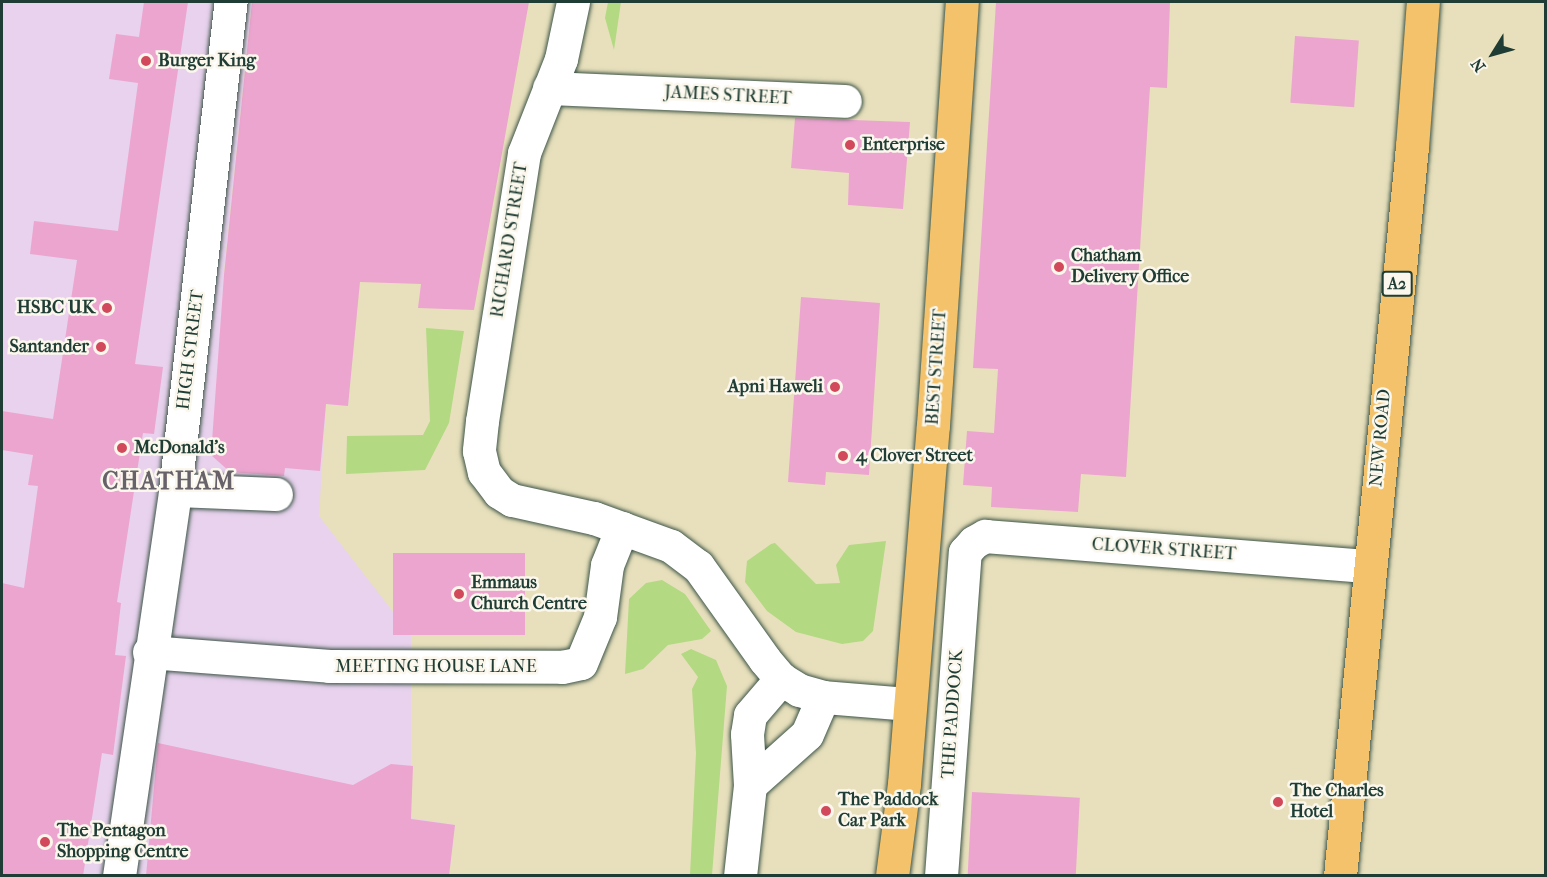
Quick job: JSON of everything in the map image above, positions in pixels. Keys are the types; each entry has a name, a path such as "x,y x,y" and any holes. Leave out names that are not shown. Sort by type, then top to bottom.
{"main road":[{"name":"BEST STREET","path":"892,876 904,784 933,425 962,2"},
{"name":"NEW ROAD","path":"1340,876 1412,147 1423,2"}],"street":[{"name":"HIGH STREET","path":"119,876 149,652 175,490 231,2"},
{"name":"RICHARD STREET","path":"573,2 555,74 524,153 504,268 479,443 482,467 490,483 512,500 622,528"},
{"name":"JAMES STREET","path":"555,74 600,72 612,90 845,101"},
{"path":"175,490 276,494"},
{"path":"622,528 672,546 698,566 781,679 823,697 909,704"},
{"name":"MEETING HOUSE LANE","path":"149,652 329,666 562,667 581,663 600,617 607,565 622,528"},
{"name":"CLOVER STREET","path":"965,552 985,536 1369,566"},
{"name":"THE PADDOCK","path":"940,876 965,552"},
{"path":"740,876 750,785 747,734 750,715 781,679"},
{"path":"750,785 807,734 823,697"}],"shaded area":[{"path":"2,2 252,2 224,271 356,319 348,406 326,404 319,516 411,635 411,818 455,825 449,875 2,876"}],"green space":[{"path":"608,2 621,2 614,50 605,18"},
{"path":"426,328 464,331 449,423 425,470 346,474 347,436 423,435 430,421"},
{"path":"886,541 873,631 863,641 842,644 796,632 767,611 745,582 747,561 771,544 775,543 816,584 840,583 836,565 849,545"},
{"path":"662,580 685,594 711,631 702,639 668,645 643,669 625,674 629,599 646,583"},
{"path":"691,649 716,660 727,686 712,875 690,875 696,753 692,689 698,677 681,654"}],"building":[{"path":"144,2 188,2 135,364 163,367 154,434 143,433 117,602 121,603 115,655 126,656 113,755 102,753 83,876 2,876 2,583 24,588 38,486 28,485 33,455 2,450 2,411 53,419 77,260 30,254 34,221 118,231 138,83 109,79 116,34 139,37"},
{"path":"252,2 529,2 474,310 418,308 421,284 360,282 348,406 326,404 320,471 285,468 284,476 230,472 211,455 224,275"},
{"name":"Chatham Delivery Office","path":"996,2 1170,2 1167,88 1150,87 1126,477 1081,474 1078,512 991,507 992,487 963,485 967,431 994,433 998,369 973,368"},
{"path":"1295,36 1359,40 1354,107 1290,103"},
{"name":"Enterprise","path":"795,118 910,122 903,209 848,205 849,173 791,168"},
{"name":"Apni Haweli","path":"801,297 880,303 869,475 826,472 825,485 788,482"},
{"name":"Emmaus Church Centre","path":"393,553 525,553 525,635 393,635"},
{"path":"158,743 353,785 391,764 413,766 411,819 455,825 449,876 146,876"},
{"path":"972,792 1080,798 1076,876 968,876"}],"place":[{"name":"Burger King","path":"146,61"},
{"name":"Enterprise","path":"850,145"},
{"name":"Chatham Delivery Office","path":"1059,267"},
{"name":"HSBC UK","path":"107,308"},
{"name":"Santander","path":"101,347"},
{"name":"Apni Haweli","path":"835,387"},
{"name":"McDonald's","path":"122,448"},
{"name":"4 Clover Street","path":"843,456"},
{"name":"Emmaus Church Centre","path":"459,594"},
{"name":"The Charles Hotel","path":"1278,802"},
{"name":"The Paddock Car Park","path":"826,811"},
{"name":"The Pentagon Shopping Centre","path":"45,842"}],"district":[{"name":"CHATHAM","path":"169,482"}]}
